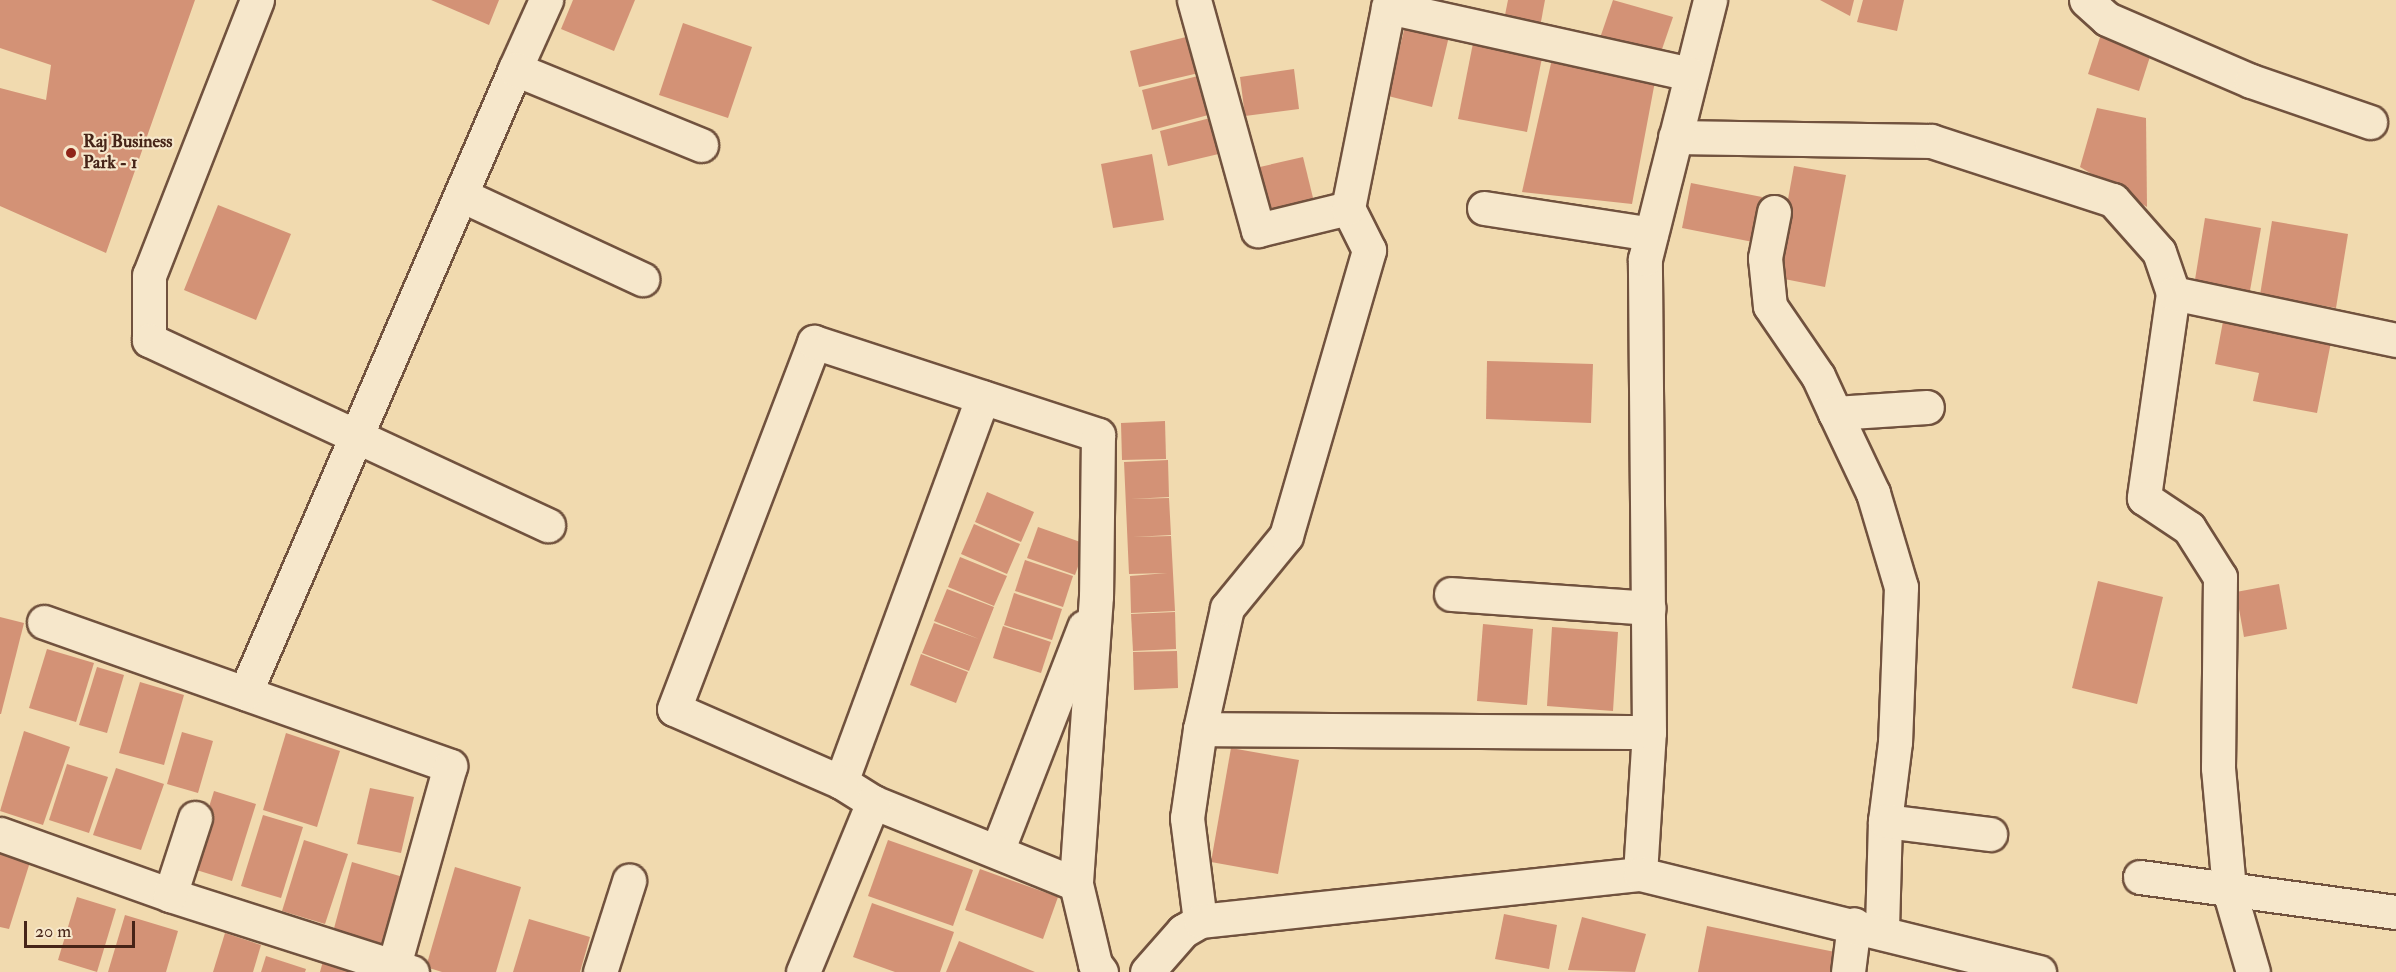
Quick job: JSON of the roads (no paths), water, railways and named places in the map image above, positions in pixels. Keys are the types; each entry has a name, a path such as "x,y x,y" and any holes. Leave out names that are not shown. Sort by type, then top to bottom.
{"street":[{"path":"257,0 149,275 149,340 548,525"},
{"path":"245,693 546,0"},
{"path":"1194,0 1258,230 1348,208"},
{"path":"1640,874 1649,732 1645,259 1710,0"},
{"path":"2086,0 2107,19 2210,63 2370,122"},
{"path":"1200,921 1187,818 1200,729 1227,608 1286,536 1369,250 1348,208 1388,7 1691,74"},
{"path":"515,69 700,145"},
{"path":"1676,136 1931,141 2113,201 2159,252 2173,293 2144,498 2189,528 2220,577 2218,768 2229,890 2253,972"},
{"path":"461,195 642,279"},
{"path":"1484,208 1651,234"},
{"path":"1774,212 1765,258 1770,306 1818,376 1873,493 1901,587 1895,742 1885,821 1868,927 1848,972"},
{"path":"2173,293 2396,340"},
{"path":"1076,884 998,849 873,802 841,782 674,709 814,342 1098,435 1096,596 1076,884 1095,964 1101,972"},
{"path":"841,782 982,397"},
{"path":"1835,413 1927,407"},
{"path":"1451,594 1649,608"},
{"path":"998,849 1096,596"},
{"path":"0,834 170,895 399,970 450,766 44,622"},
{"path":"1200,729 1649,732"},
{"path":"803,972 873,802"},
{"path":"170,895 195,818"},
{"path":"1885,821 1990,834"},
{"path":"1147,972 1183,931 1200,921 1640,874 1868,927 2039,972"},
{"path":"2140,877 2396,912"},
{"path":"600,972 629,880"}],"place":[{"name":"Raj Business Park - 1","path":"71,153"}]}
